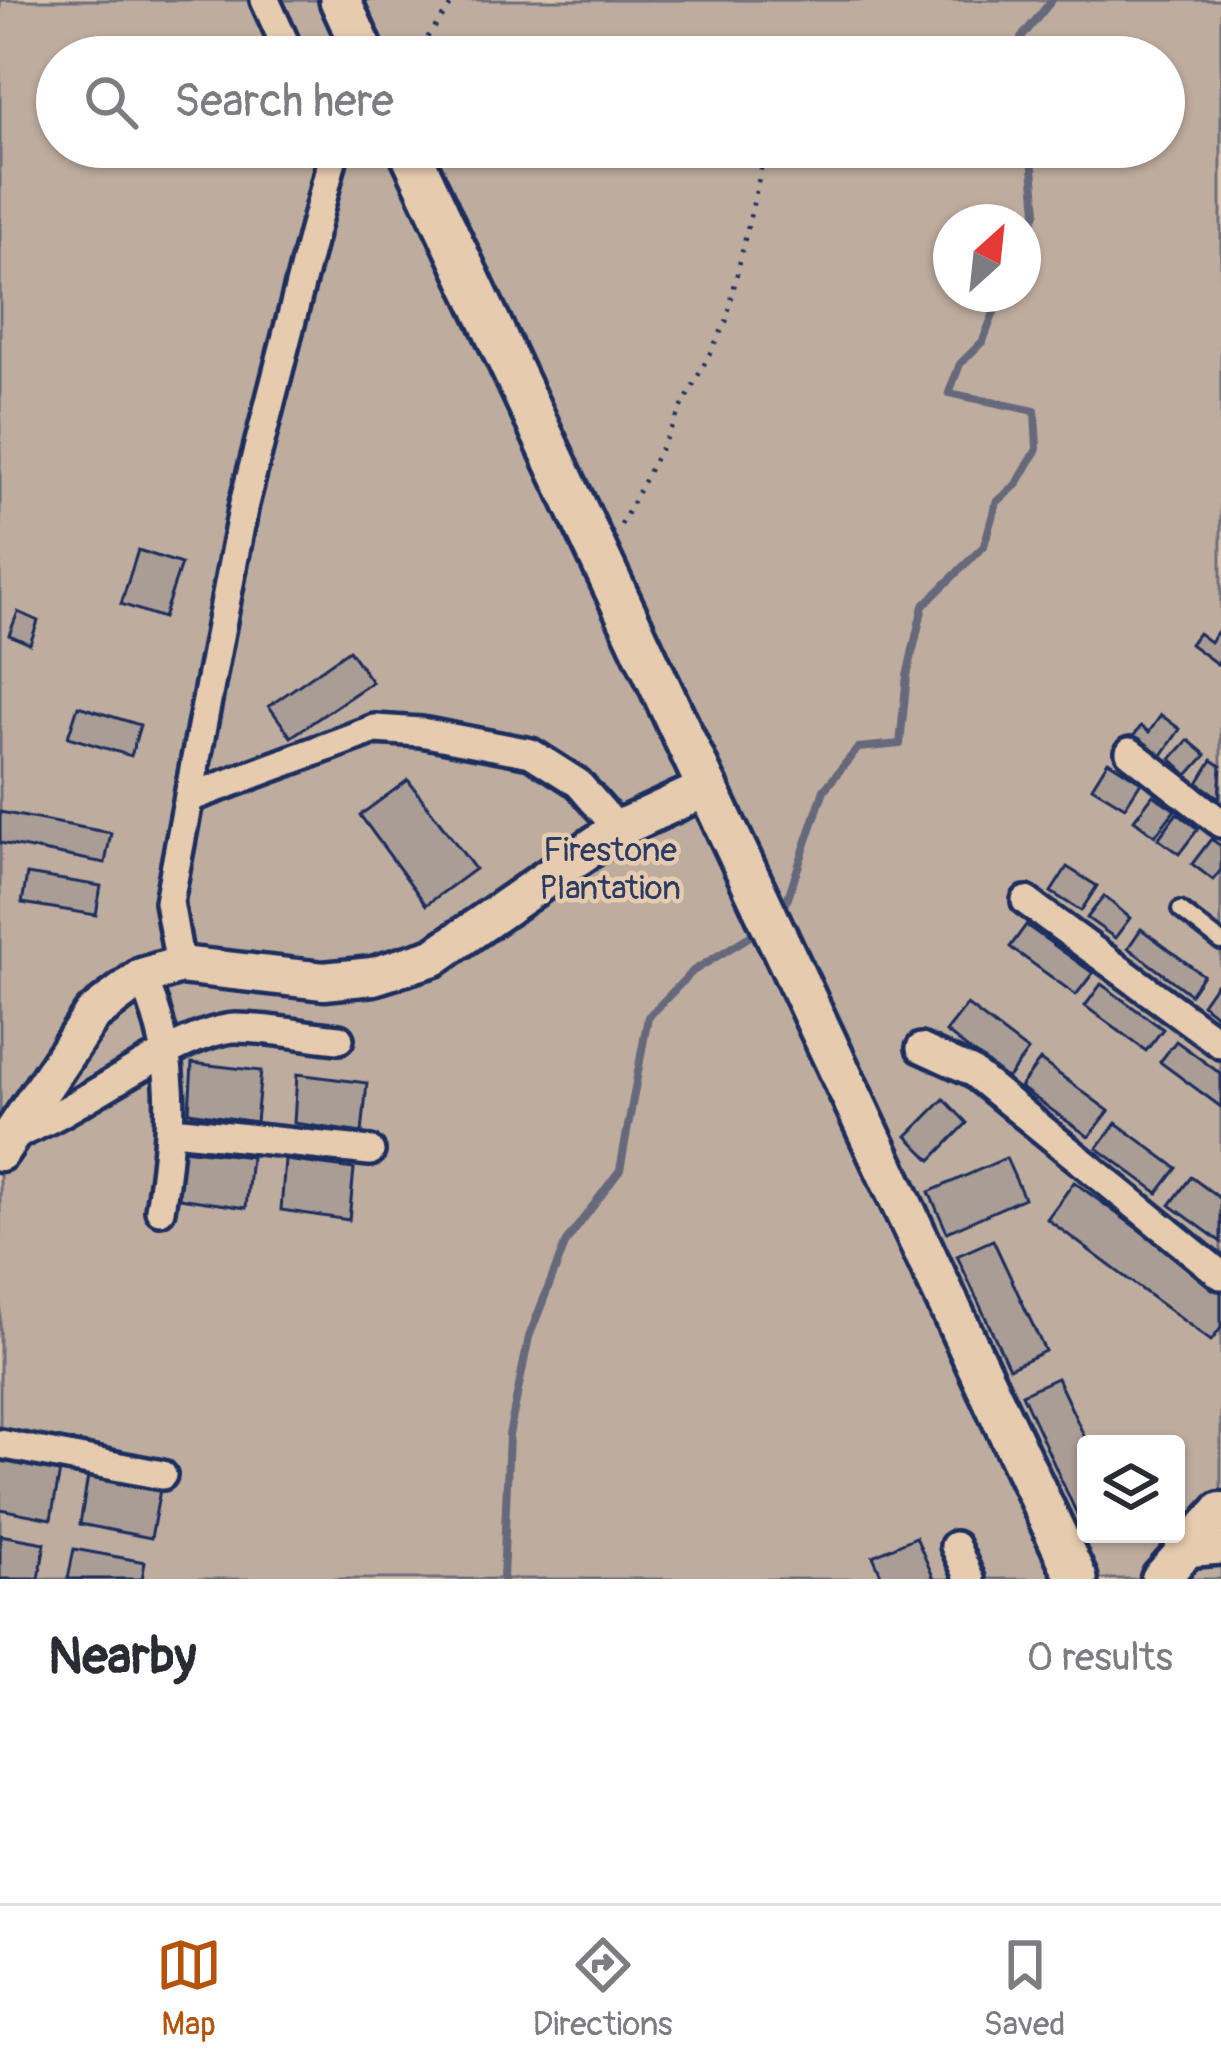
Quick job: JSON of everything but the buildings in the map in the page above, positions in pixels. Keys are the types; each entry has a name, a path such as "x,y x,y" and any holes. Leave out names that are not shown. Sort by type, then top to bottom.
{"main road":[{"path":"340,0 356,36"},
{"path":"418,168 1077,1579"}],"street":[{"path":"265,0 281,36"},
{"path":"180,965 169,902 244,504 330,168"},
{"path":"189,798 376,729 422,732 532,753 578,783 618,829"},
{"path":"1130,752 1221,823"},
{"path":"8,1143 92,1015 142,977 180,965 324,980 373,976 414,964 434,957 618,829 709,788"},
{"path":"1026,901 1221,1044"},
{"path":"142,977 167,1053 173,1130 160,1210"},
{"path":"8,1143 167,1053 231,1028 339,1040"},
{"path":"921,1048 971,1071 1221,1275"},
{"path":"173,1130 370,1151"},
{"path":"0,1444 162,1475"},
{"path":"1172,1566 1221,1510"},
{"path":"955,1546 970,1579"},
{"path":"1172,1566 1221,1550"}],"lane":[{"path":"1180,910 1221,941"}],"path":[{"path":"428,36 455,0"},
{"path":"608,577 623,515 726,322 761,168"}],"green space":[{"name":"Firestone Plantation","path":"0,0 1221,0 1221,1579 0,1579"}],"waterway":[{"path":"1023,36 1052,0"},
{"path":"1033,168 1036,204"},
{"path":"782,915 824,790 858,748 900,744 907,676 923,606 984,546 996,503 1017,484 1037,449 1035,411 949,393 960,364 983,341 994,312"},
{"path":"503,1579 509,1435 529,1337 566,1242 620,1170 648,1017 693,971 760,930"}]}
